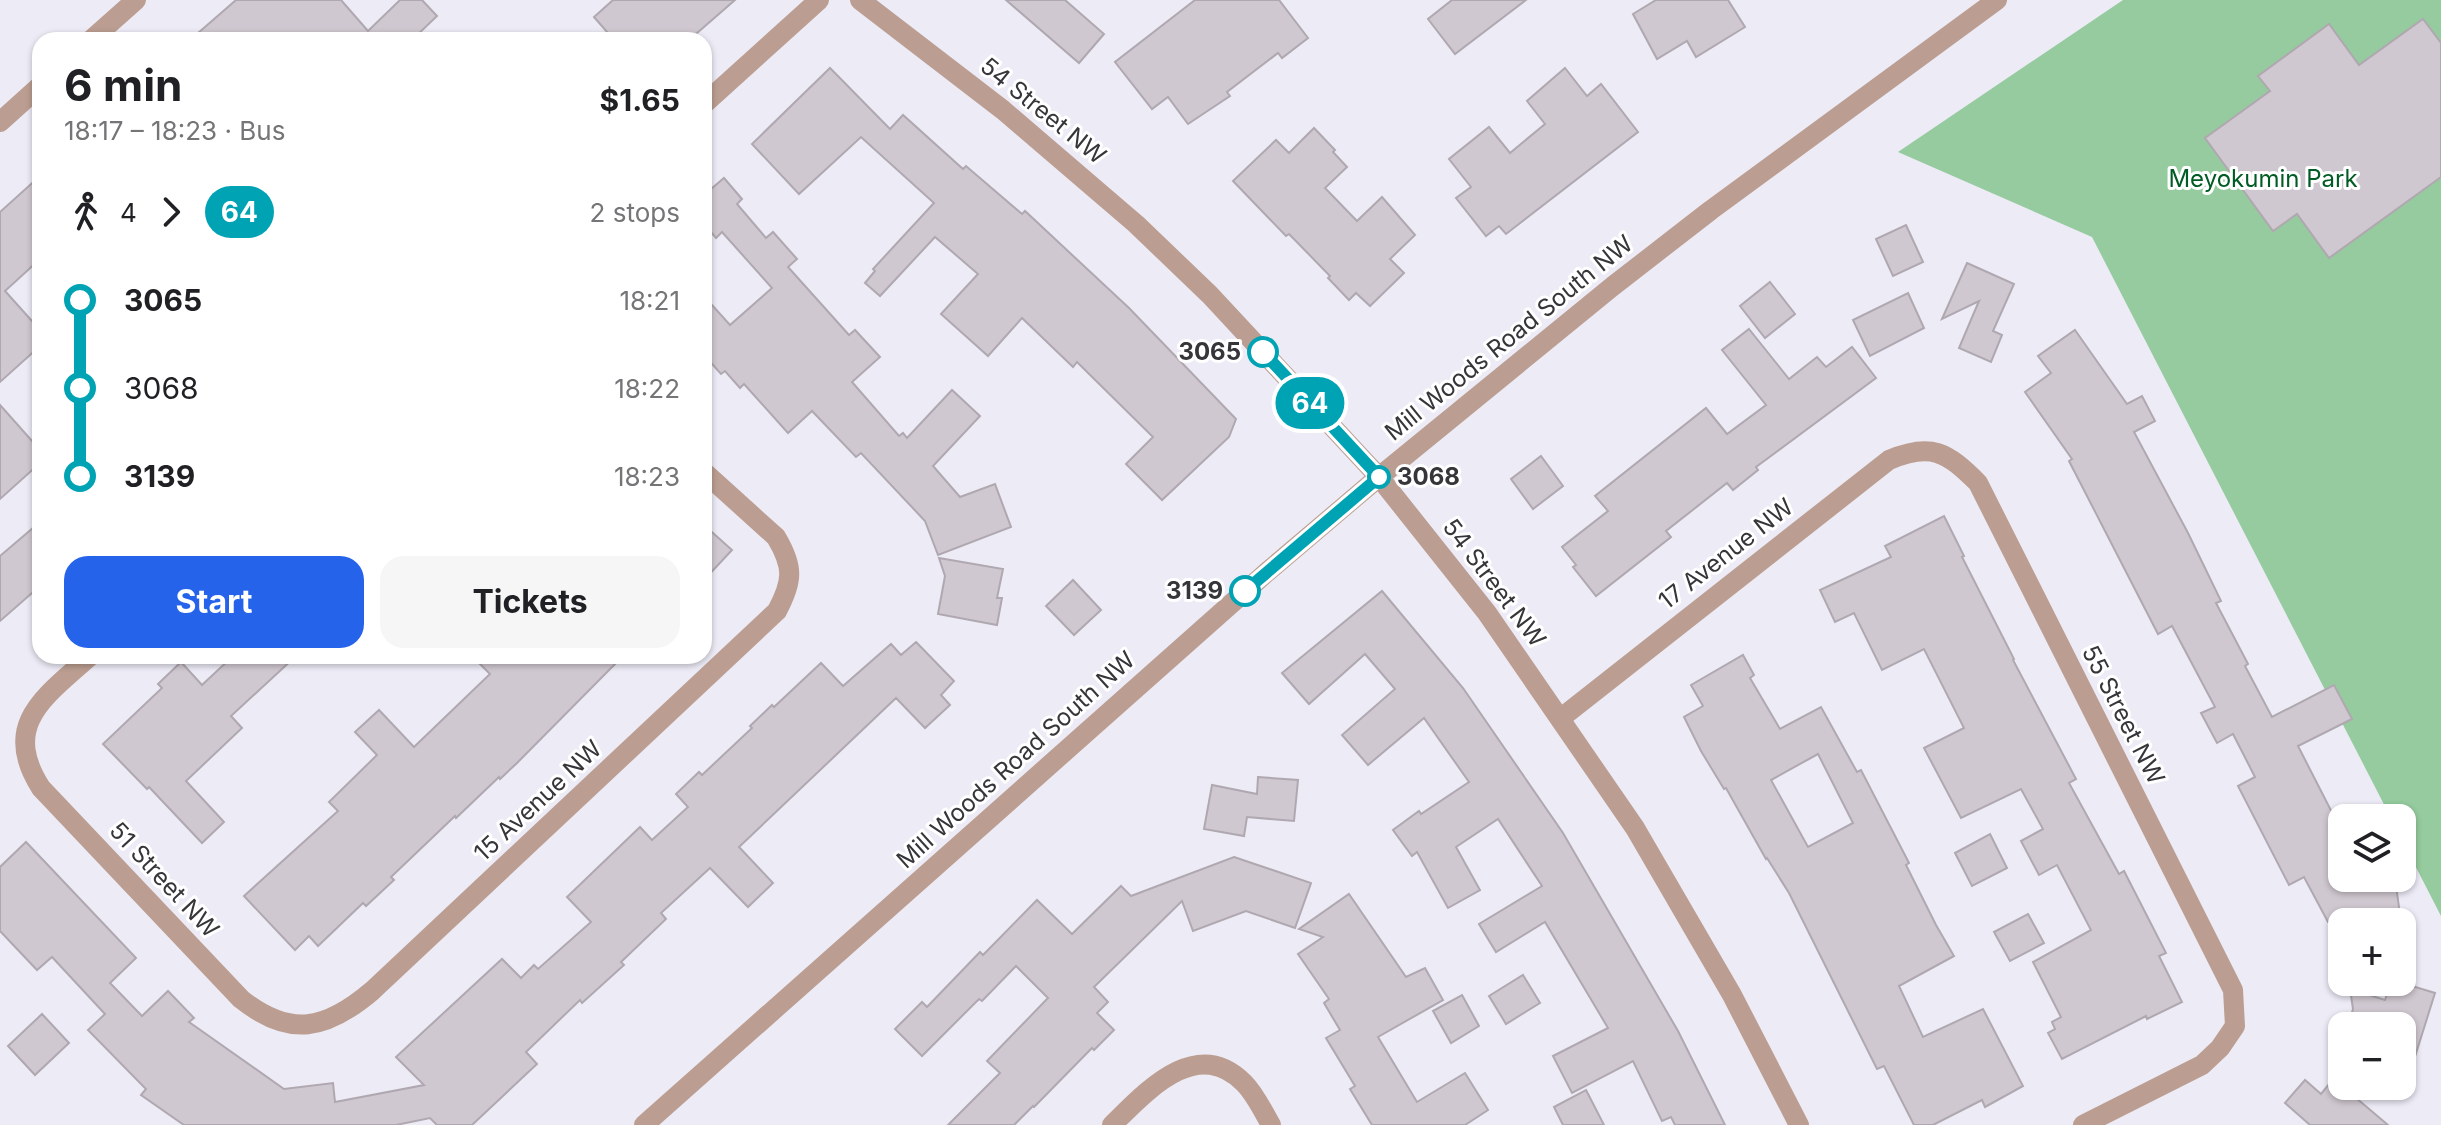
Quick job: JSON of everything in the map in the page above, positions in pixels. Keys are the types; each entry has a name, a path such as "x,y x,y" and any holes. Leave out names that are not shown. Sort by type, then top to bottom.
{"street":[{"path":"100,32 136,0"},
{"path":"712,97 819,0"},
{"name":"54 Street NW","path":"860,0 1003,110 1136,224 1210,295 1379,477 1487,613 1635,828 1696,930 1799,1125"},
{"name":"Mill Woods Road South NW","path":"644,1125 1255,582 1379,477 1686,229 1997,0"},
{"path":"0,122 32,93"},
{"name":"17 Avenue NW","path":"1561,718 1889,460 1910,451 1931,450"},
{"name":"55 Street NW","path":"1931,450 1956,461 1978,483 2233,990 2235,1026 2220,1048 2202,1065 2083,1125"},
{"name":"15 Avenue NW","path":"296,1024 330,1020 372,991 777,611 790,581 785,551 776,537 712,479"},
{"name":"51 Street NW","path":"81,664 44,697 25,725 22,743 28,768 41,788 241,999 268,1018 296,1024"},
{"path":"1112,1125 1165,1077 1199,1064 1212,1065 1243,1082 1271,1125"}],"green space":[{"name":"Meyokumin Park","path":"2123,0 2441,0 2441,916 2416,867 2416,804 2384,804 2092,237 1898,152"}],"building":[{"path":"236,0 341,0 368,31 400,0 422,0 437,16 420,32 199,32"},
{"path":"613,0 735,0 698,32 607,32 594,17"},
{"path":"1006,0 1065,0 1104,34 1079,63"},
{"path":"1195,0 1279,0 1308,38 1282,58 1278,53 1227,92 1230,96 1188,124 1168,97 1152,109 1115,62"},
{"path":"1452,0 1526,0 1455,54 1428,19"},
{"path":"1656,0 1728,0 1745,27 1696,57 1687,41 1657,59 1633,14"},
{"path":"2423,19 2441,43 2441,177 2329,258 2297,214 2273,231 2205,138 2270,91 2258,76 2329,24 2359,65"},
{"path":"830,68 890,129 903,115 963,169 966,166 1022,214 1025,211 1129,308 1236,419 1229,437 1162,500 1126,464 1153,437 1077,362 1073,367 1022,318 988,356 941,314 978,274 935,237 880,296 865,283 875,271 873,269 934,203 861,137 799,194 752,144"},
{"path":"1565,68 1587,96 1601,84 1638,132 1506,234 1499,226 1486,236 1456,198 1471,187 1449,159 1489,127 1510,153 1545,124 1527,101"},
{"path":"1314,128 1347,167 1325,188 1357,221 1382,197 1415,235 1390,259 1404,273 1370,306 1356,293 1349,300 1328,278 1330,276 1233,181 1276,140 1289,153"},
{"path":"724,178 742,199 737,204 766,238 773,232 797,259 788,267 849,335 855,330 880,357 852,382 899,436 903,433 907,438 952,390 980,416 933,466 960,497 995,484 1011,527 938,555 925,521 861,453 856,457 812,411 788,433 744,384 740,388 725,371 721,374 712,364 712,305 730,325 772,288 722,232 716,238 712,233 712,188"},
{"path":"32,183 32,266 5,291 32,321 32,353 0,382 0,212"},
{"path":"1906,225 1923,262 1893,276 1876,239"},
{"path":"1967,263 2014,284 1993,331 2002,335 1991,362 1959,348 1979,301 1942,319"},
{"path":"1770,282 1795,314 1765,338 1740,306"},
{"path":"1908,293 1924,328 1870,356 1853,320"},
{"path":"1749,329 1789,379 1817,357 1826,367 1852,347 1876,378 1756,467 1758,470 1733,490 1727,483 1666,531 1671,537 1596,596 1562,547 1608,511 1595,496 1706,408 1727,434 1766,405 1722,350"},
{"path":"2075,330 2127,404 2142,396 2155,421 2134,432 2221,601 2216,603 2272,717 2334,685 2352,719 2298,746 2328,805 2328,892 2397,892 2399,908 2328,908 2328,922 2304,877 2289,885 2238,786 2255,777 2233,734 2217,743 2201,713 2215,707 2172,626 2158,634 2069,461 2072,459 2025,392 2051,373 2038,356"},
{"path":"0,405 32,441 32,470 0,499"},
{"path":"1541,456 1563,486 1533,509 1511,479"},
{"path":"1944,516 2013,660 2076,779 2069,783 2119,874 2124,871 2166,953 2159,956 2182,1002 2147,1019 2146,1016 2062,1059 2048,1033 2055,1029 2052,1022 2061,1017 2033,962 2091,930 2057,865 2039,875 2021,841 2043,829 2021,789 1961,818 1924,748 1964,728 1924,649 1882,670 1854,613 1835,622 1820,590 1891,557 1885,546"},
{"path":"32,529 32,593 0,621 0,556"},
{"path":"712,532 732,550 712,571"},
{"path":"939,558 1003,569 997,598 1002,598 997,625 938,614 945,576"},
{"path":"1073,580 1101,610 1074,635 1046,606"},
{"path":"1382,591 1463,688 1563,833 1678,1031 1725,1125 1675,1125 1671,1117 1662,1121 1633,1061 1572,1093 1553,1056 1608,1028 1545,922 1496,952 1479,924 1542,886 1498,819 1456,847 1480,890 1448,908 1417,852 1412,856 1393,830 1469,782 1424,718 1368,765 1342,735 1395,689 1365,654 1309,704 1282,673"},
{"path":"916,642 954,681 941,695 950,705 925,728 896,698 739,847 773,883 748,907 710,868 661,913 666,919 621,962 624,965 582,1003 580,1000 526,1052 537,1064 472,1125 437,1125 430,1118 396,1125 184,1125 141,1095 146,1089 88,1030 105,1014 52,957 37,970 0,931 0,867 26,842 136,958 110,983 142,1016 168,991 194,1018 189,1022 284,1089 333,1083 335,1102 424,1085 396,1057 502,959 521,978 534,965 538,969 591,922 567,897 640,827 652,840 688,807 676,794 699,772 702,775 772,705 774,707 821,663 843,686 891,644 901,655"},
{"path":"1743,655 1754,675 1750,678 1780,729 1821,707 1857,772 1861,770 1954,956 1899,986 1923,1037 1983,1009 2023,1086 1985,1107 1982,1100 1933,1125 1914,1125 1884,1066 1877,1069 1789,893 1701,751 1684,717 1703,706 1691,685","holes":["1818,754 1853,823 1808,847 1771,780"]},
{"path":"179,664 183,664 202,685 224,664 287,664 231,716 242,728 186,781 224,822 202,843 103,744 162,688 158,684"},
{"path":"480,664 615,664 517,763 391,877 394,880 366,906 363,903 318,946 309,936 295,950 244,896 338,811 329,802 377,755 355,732 379,710 414,747 490,674"},
{"path":"1258,777 1298,780 1294,821 1247,817 1244,836 1204,829 1212,785 1257,794"},
{"path":"1990,834 2007,868 1972,886 1955,853"},
{"path":"1234,857 1311,883 1295,928 1246,911 1193,931 1182,901 1094,987 1108,1002 1097,1013 1114,1030 1094,1050 1092,1048 1014,1125 948,1125 1000,1073 987,1061 1048,998 1016,966 922,1056 895,1029 922,1002 927,1007 980,952 983,955 1037,900 1072,934 1121,886 1131,896"},
{"path":"1349,894 1406,977 1425,968 1443,1000 1378,1037 1417,1102 1465,1073 1488,1110 1465,1125 1372,1125 1350,1089 1355,1086 1326,1038 1340,1030 1324,1003 1329,999 1298,954 1323,937 1299,929"},
{"path":"2028,914 2044,943 2010,961 1994,932"},
{"path":"1523,975 1540,1003 1506,1024 1489,996"},
{"path":"2416,987 2435,993 2416,1053 2416,1012 2352,1012 2351,996 2372,996 2385,1000 2386,996 2416,996"},
{"path":"1462,995 1479,1026 1451,1043 1433,1011"},
{"path":"42,1014 69,1043 35,1075 8,1046"},
{"path":"2305,1080 2321,1094 2328,1085 2328,1100 2359,1100 2388,1125 2310,1125 2285,1103"},
{"path":"1586,1090 1604,1125 1563,1125 1554,1107"}],"bus line":[{"name":"64","path":"1245,591 1379,477 1263,352"}],"place":[{"name":"3065","path":"1263,352"},
{"name":"3068","path":"1379,477"},
{"name":"3139","path":"1245,591"}]}
